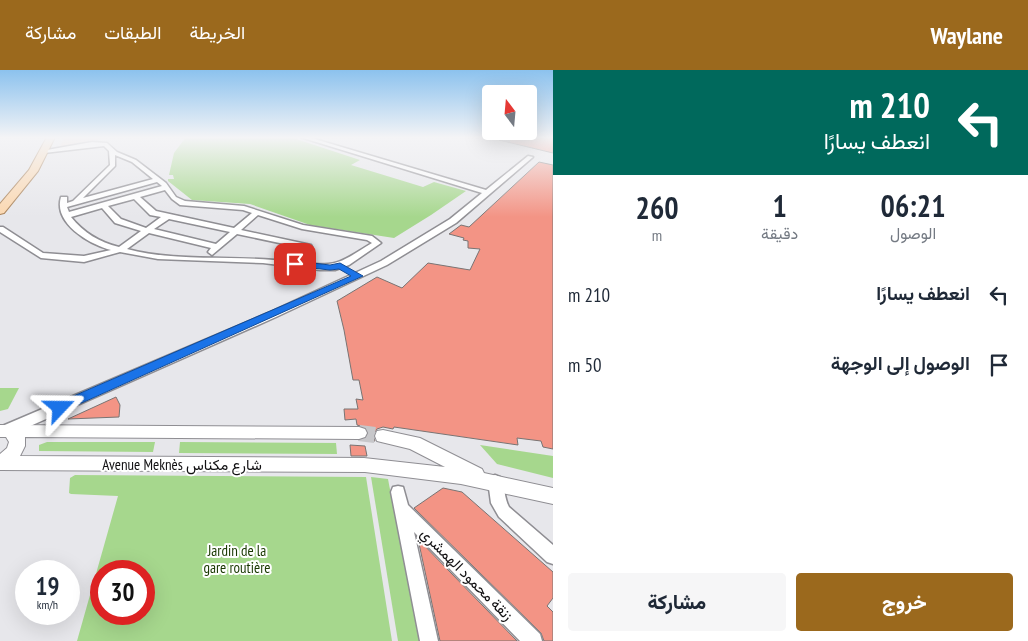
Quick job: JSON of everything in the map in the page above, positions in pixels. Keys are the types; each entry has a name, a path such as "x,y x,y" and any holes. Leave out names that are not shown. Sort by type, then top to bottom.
{"main road":[{"path":"0,197 26,164"},
{"path":"0,211 37,164"}],"street":[{"path":"75,203 113,164"},
{"path":"137,164 166,187 174,198 183,203 232,206 302,227 369,238 376,241 375,245 340,266 330,268 142,254 120,250 92,241 73,226 66,216 64,202 75,203 157,180"},
{"path":"391,164 488,193"},
{"path":"6,432 358,276 453,221 522,164"},
{"path":"66,216 166,187"},
{"path":"135,196 153,213 308,247 295,264"},
{"path":"104,205 118,221 147,231 217,247"},
{"path":"205,258 257,212"},
{"path":"0,229 34,252 50,256 84,259 100,257 120,250 168,216"},
{"path":"340,266 358,276"},
{"path":"6,432 359,433"},
{"path":"0,463 8,458 18,445 17,437 6,432"},
{"name":"Avenue Meknès شارع مكناس","path":"383,436 414,443 491,480"},
{"path":"403,468 417,465 423,458 421,450 414,443"},
{"name":"Avenue Meknès شارع مكناس","path":"0,463 366,465 491,480 553,496"},
{"path":"491,480 504,512 553,556"},
{"name":"زنقة محمود الهمشري","path":"429,641 399,500 533,641"}],"green space":[{"path":"172,164 353,164 351,165 423,187 434,182 466,191 394,238 310,225 250,204 192,200 168,181 168,179 174,179 173,175 169,175"},
{"path":"0,388 19,388 8,409 0,411"},
{"path":"47,442 155,442 153,452 39,451 39,445"},
{"path":"180,442 341,443 336,443 337,454 179,453"},
{"path":"480,445 553,456 553,478 497,464"},
{"name":"Jardin de la gare routière","path":"75,475 366,477 392,641 77,641 90,595 90,625 155,625 155,560 100,560 118,496 69,493 70,478"},
{"path":"371,477 388,479 419,641 398,641"}],"building":[{"path":"537,164 553,165 553,449 543,447 541,441 517,438 518,445 394,427 393,429 383,427 377,429 373,435 375,441 363,440 369,434 367,428 357,425 356,419 345,420 344,409 358,409 356,399 363,400 359,380 353,380 337,301 377,277 402,288 428,263 470,270 480,249 468,248 468,241 463,240 464,238 449,234 461,225 469,227"},
{"path":"116,397 120,405 119,417 68,419"},
{"path":"350,445 365,446 367,456 351,456"},
{"path":"443,488 462,492 553,572 553,598 547,606 553,612 553,641 544,641 541,633 414,508"},
{"path":"418,539 517,641 440,641"}],"tunnel":[{"path":"359,433 383,436"}],"route":[{"path":"60,408 358,276 340,266 330,268 295,264"}]}
